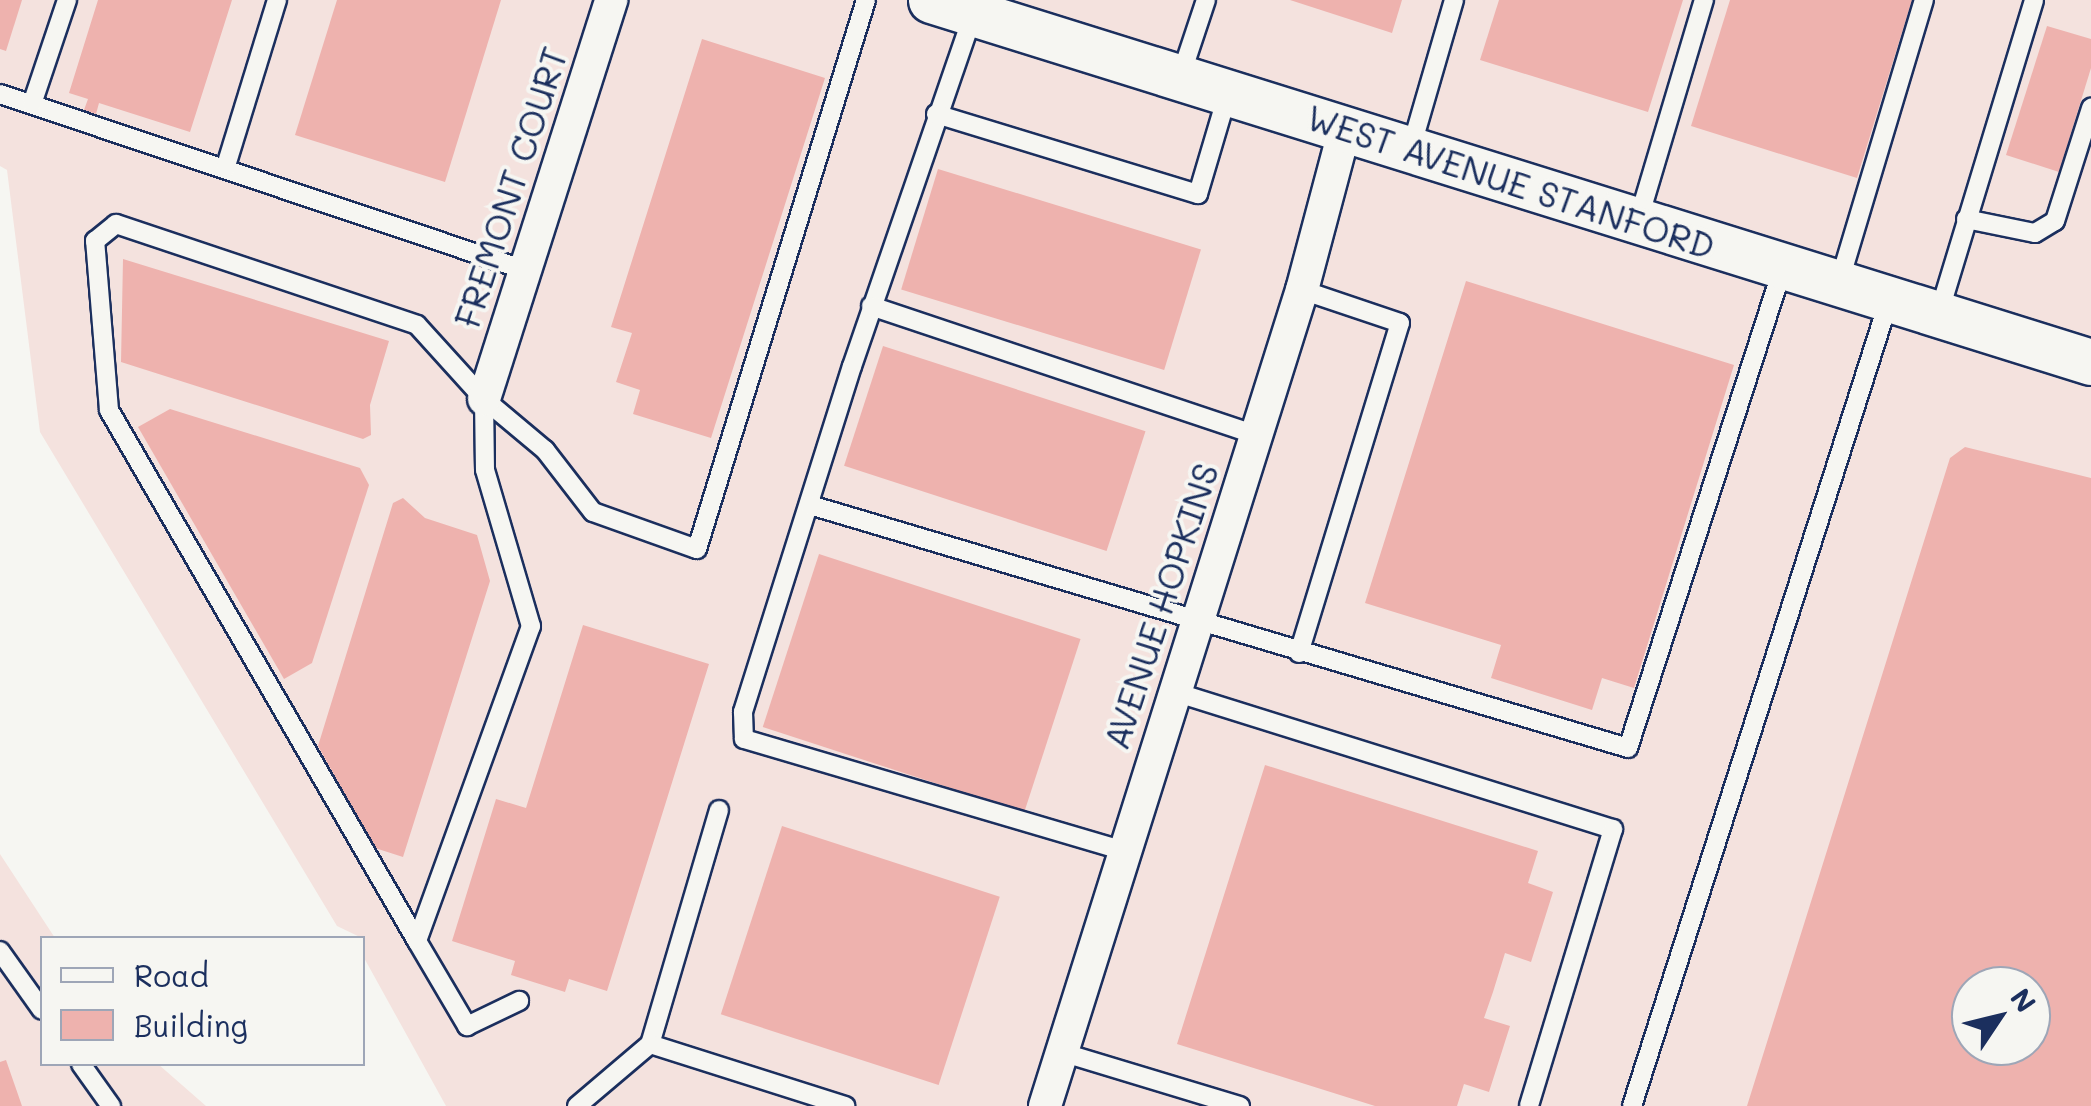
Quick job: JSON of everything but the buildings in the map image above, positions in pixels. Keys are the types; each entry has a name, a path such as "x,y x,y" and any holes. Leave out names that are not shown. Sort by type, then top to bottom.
{"street":[{"name":"FREMONT COURT","path":"484,399 612,0"},
{"name":"WEST AVENUE STANFORD","path":"931,0 2091,362"},
{"name":"AVENUE HOPKINS","path":"1045,1106 1302,290 1345,128"}],"lane":[{"path":"32,104 67,0"},
{"path":"225,169 277,0"},
{"path":"519,1001 467,1026 109,410 95,241 116,224 418,325 484,399 545,450 594,512 698,550 866,0"},
{"path":"1181,76 1206,0"},
{"path":"1411,150 1454,0"},
{"path":"1638,222 1704,0"},
{"path":"1839,284 1924,0"},
{"path":"1939,314 2034,0"},
{"path":"974,12 871,306 743,712 744,739 1124,850"},
{"path":"936,114 1198,194 1228,90"},
{"path":"0,94 525,270"},
{"path":"1966,219 2035,233 2056,221 2091,108"},
{"path":"810,505 1196,623 1628,748 1783,267"},
{"path":"1298,653 1400,323 1302,290"},
{"path":"1632,1106 1889,299"},
{"path":"871,306 1256,435"},
{"path":"417,941 530,626 485,470 484,399"},
{"path":"1175,692 1613,828 1530,1106"},
{"path":"576,1106 650,1044 719,810"},
{"path":"0,951 40,1007"},
{"path":"650,1044 845,1106"},
{"path":"1060,1052 1240,1106"},
{"path":"82,1066 111,1106"}],"shaded area":[{"path":"0,0 2091,0 2091,1106 446,1106 365,960 365,936 337,926 40,432 7,170 0,166"},
{"path":"0,854 54,936 40,936 40,1066 160,1066 206,1106 0,1106"}]}
